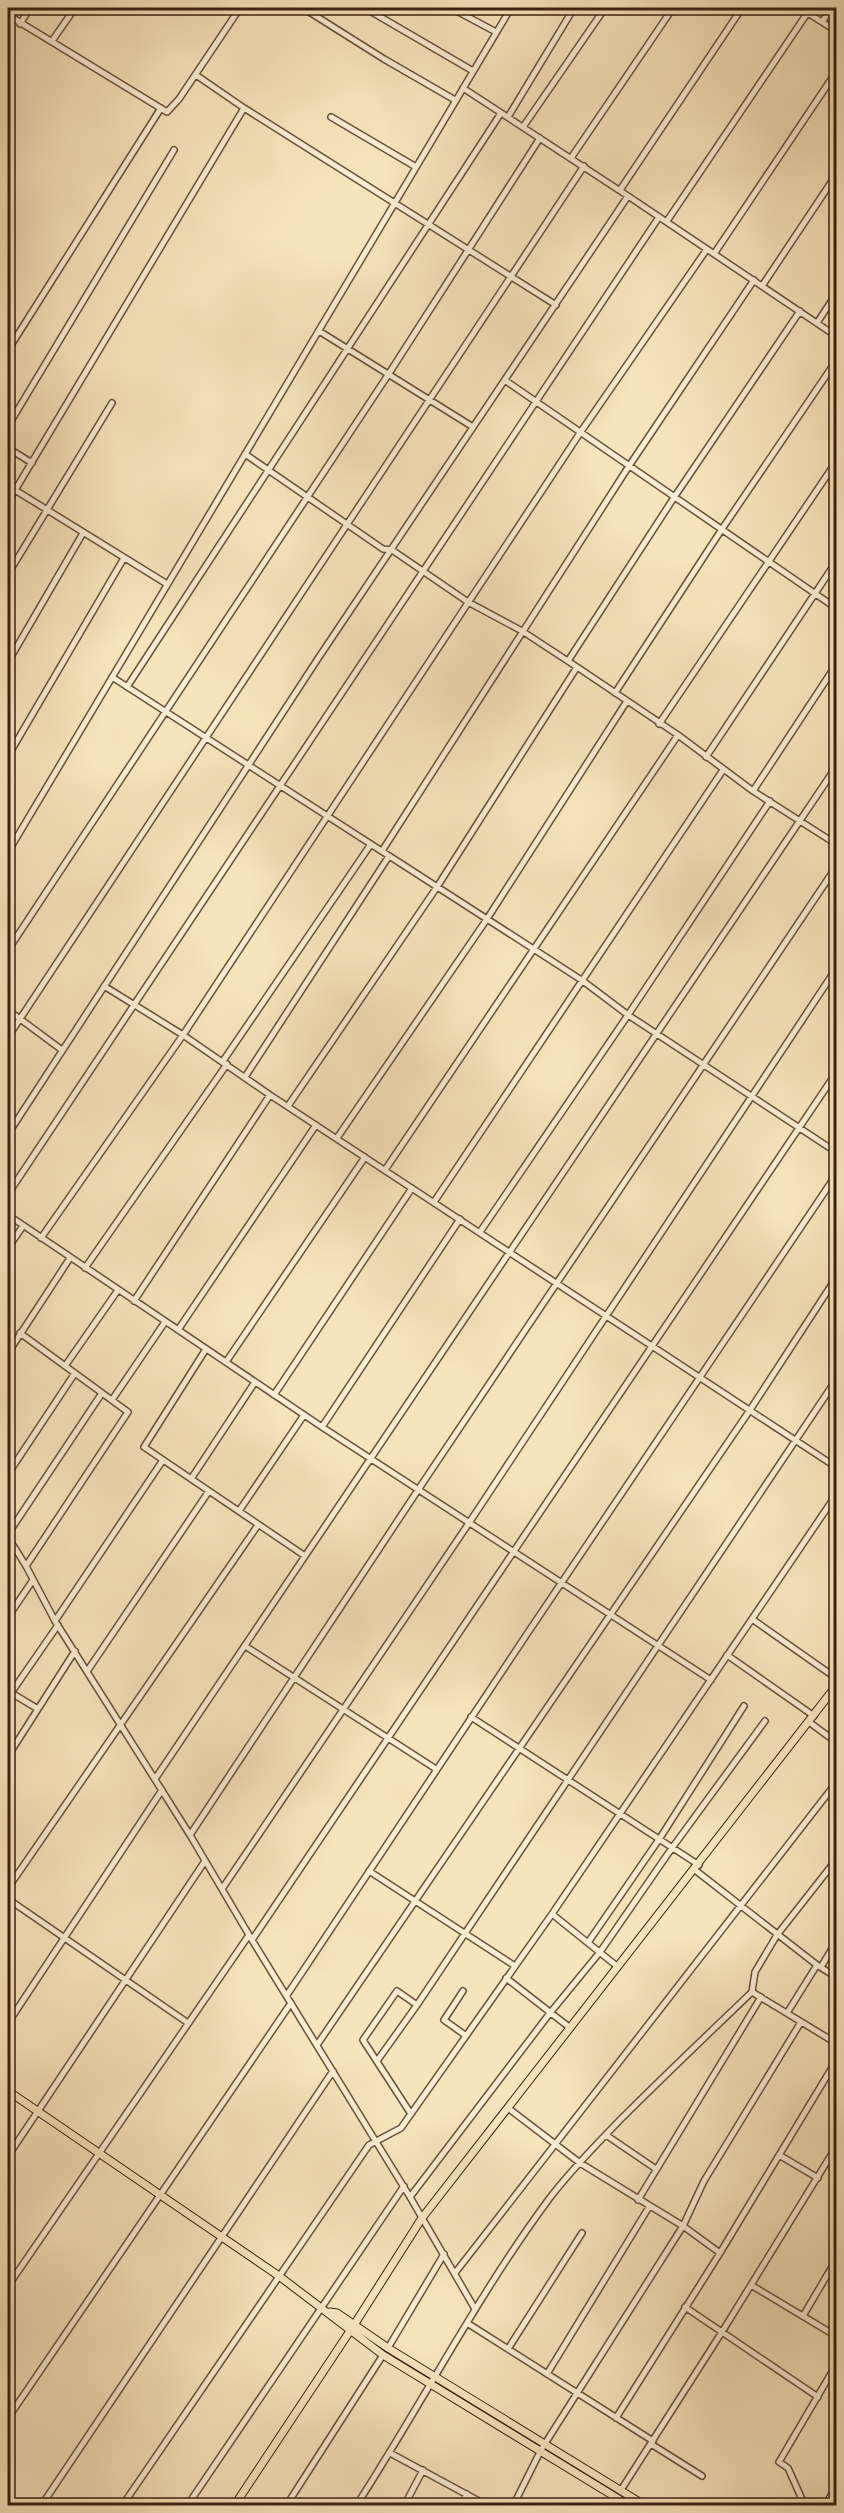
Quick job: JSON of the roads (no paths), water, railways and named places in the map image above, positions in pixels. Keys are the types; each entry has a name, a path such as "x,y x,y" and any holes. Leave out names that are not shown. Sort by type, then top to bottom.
{"main road":[{"path":"234,2505 422,2218 837,1686"},
{"path":"8,2091 321,2306 330,2312 337,2313 352,2328 386,2351 543,2447 630,2505"},
{"path":"543,2447 646,2505"},
{"path":"826,2505 837,2487"}],"street":[{"path":"20,24 30,8"},
{"path":"52,41 75,8"},
{"path":"8,15 167,112 196,75 240,8"},
{"path":"303,8 455,100"},
{"path":"315,15 319,8"},
{"path":"365,8 473,71"},
{"path":"451,8 496,32"},
{"path":"8,852 511,8"},
{"path":"508,117 574,8"},
{"path":"523,127 605,8"},
{"path":"571,158 673,8"},
{"path":"620,190 742,8"},
{"path":"800,8 837,32"},
{"path":"822,22 831,8"},
{"path":"667,221 808,12"},
{"path":"714,254 837,72"},
{"path":"196,75 244,108 556,305"},
{"path":"463,88 628,195 837,336"},
{"path":"8,350 161,108"},
{"path":"8,502 244,108"},
{"path":"128,687 501,113"},
{"path":"331,117 416,167"},
{"path":"8,950 388,375 540,138"},
{"path":"8,426 174,150"},
{"path":"8,1037 584,166"},
{"path":"762,286 837,175"},
{"path":"8,1134 249,765 628,195"},
{"path":"8,1194 133,1003 659,217"},
{"path":"41,1238 183,1035 580,433 707,249"},
{"path":"382,851 629,465 754,280"},
{"path":"817,323 837,294"},
{"path":"568,662 675,496 800,311"},
{"path":"319,331 473,427"},
{"path":"615,693 722,529 837,361"},
{"path":"506,381 837,608"},
{"path":"8,574 112,402"},
{"path":"8,448 32,463"},
{"path":"245,454 382,549 392,550 468,602 522,631 577,667 678,735 753,791 837,844"},
{"path":"659,724 837,462"},
{"path":"15,490 167,584"},
{"path":"8,662 84,532"},
{"path":"8,756 124,558"},
{"path":"706,757 837,562"},
{"path":"753,791 837,665"},
{"path":"288,1106 437,887 577,667"},
{"path":"112,677 583,981 628,1015 837,1152"},
{"path":"337,1138 487,919 627,701"},
{"path":"385,1170 678,735"},
{"path":"155,1779 837,767"},
{"path":"434,1202 723,770"},
{"path":"480,1232 770,801"},
{"path":"85,1268 371,844"},
{"path":"245,1077 389,856"},
{"path":"190,1835 418,1490 837,867"},
{"path":"222,1889 469,1523 837,969"},
{"path":"104,986 183,1035 270,1095 837,1467"},
{"path":"8,1010 62,1050"},
{"path":"8,2286 188,2023 389,1738 837,1073"},
{"path":"134,1301 270,1095"},
{"path":"178,1330 316,1125"},
{"path":"226,1362 365,1157"},
{"path":"287,1995 561,1582 837,1174"},
{"path":"274,1395 412,1188"},
{"path":"8,1215 322,1427 711,1680"},
{"path":"322,1427 460,1219"},
{"path":"8,1248 23,1226"},
{"path":"8,1353 70,1258"},
{"path":"317,2045 417,1902 837,1278"},
{"path":"65,1366 118,1290"},
{"path":"112,1400 165,1322"},
{"path":"20,1334 128,1412 26,1566"},
{"path":"206,1349 144,1447 305,1556"},
{"path":"8,1474 75,1373"},
{"path":"377,2061 465,1934 837,1380"},
{"path":"191,1479 255,1382"},
{"path":"102,1393 8,1536 57,1623 121,1723 250,1938 404,2186 475,2309"},
{"path":"239,1512 304,1415"},
{"path":"38,1709 9,1692 57,1623 163,1460"},
{"path":"88,1670 209,1491"},
{"path":"122,2505 369,2145 401,2128 411,2114 621,1814 837,1495"},
{"path":"8,1888 258,1525"},
{"path":"8,1617 33,1580"},
{"path":"752,1618 837,1678"},
{"path":"245,1646 344,1708 436,1770"},
{"path":"8,1755 75,1652"},
{"path":"727,1655 812,1719 837,1742"},
{"path":"589,1941 660,1838 744,1706"},
{"path":"471,1717 660,1838 777,1935 837,1977"},
{"path":"410,2197 550,2013 600,1952 672,1848 765,1721"},
{"path":"455,2273 837,1783"},
{"path":"8,2023 162,1790"},
{"path":"356,2505 390,2453 475,2309 550,2198 662,2077 752,1992 755,1972 777,1935 837,1860"},
{"path":"8,2156 205,1861"},
{"path":"369,1871 515,1966"},
{"path":"8,1899 188,2023"},
{"path":"552,1914 589,1941 618,1967"},
{"path":"787,2013 837,1942"},
{"path":"506,1978 569,2027"},
{"path":"411,2114 363,2040 397,1991 417,2005"},
{"path":"462,1991 444,2020 465,2035"},
{"path":"752,1992 837,2043"},
{"path":"638,2200 761,1997"},
{"path":"8,2418 291,2003"},
{"path":"513,2505 543,2447 683,2226 704,2181 801,2022"},
{"path":"616,2418 837,2061"},
{"path":"41,2505 333,2071"},
{"path":"508,2108 580,2163 683,2226 720,2253"},
{"path":"606,2135 656,2169"},
{"path":"621,2490 837,2147"},
{"path":"779,2155 818,2178"},
{"path":"187,2505 404,2186"},
{"path":"547,2374 649,2207"},
{"path":"508,2349 582,2233"},
{"path":"286,2505 386,2351 444,2254"},
{"path":"802,2316 837,2260"},
{"path":"751,2284 837,2336"},
{"path":"686,2307 818,2397"},
{"path":"467,2323 578,2393 702,2476"},
{"path":"805,2505 788,2468 779,2462 837,2365"},
{"path":"390,2453 488,2505"},
{"path":"404,2505 423,2470"},
{"path":"460,2505 467,2494"}]}
